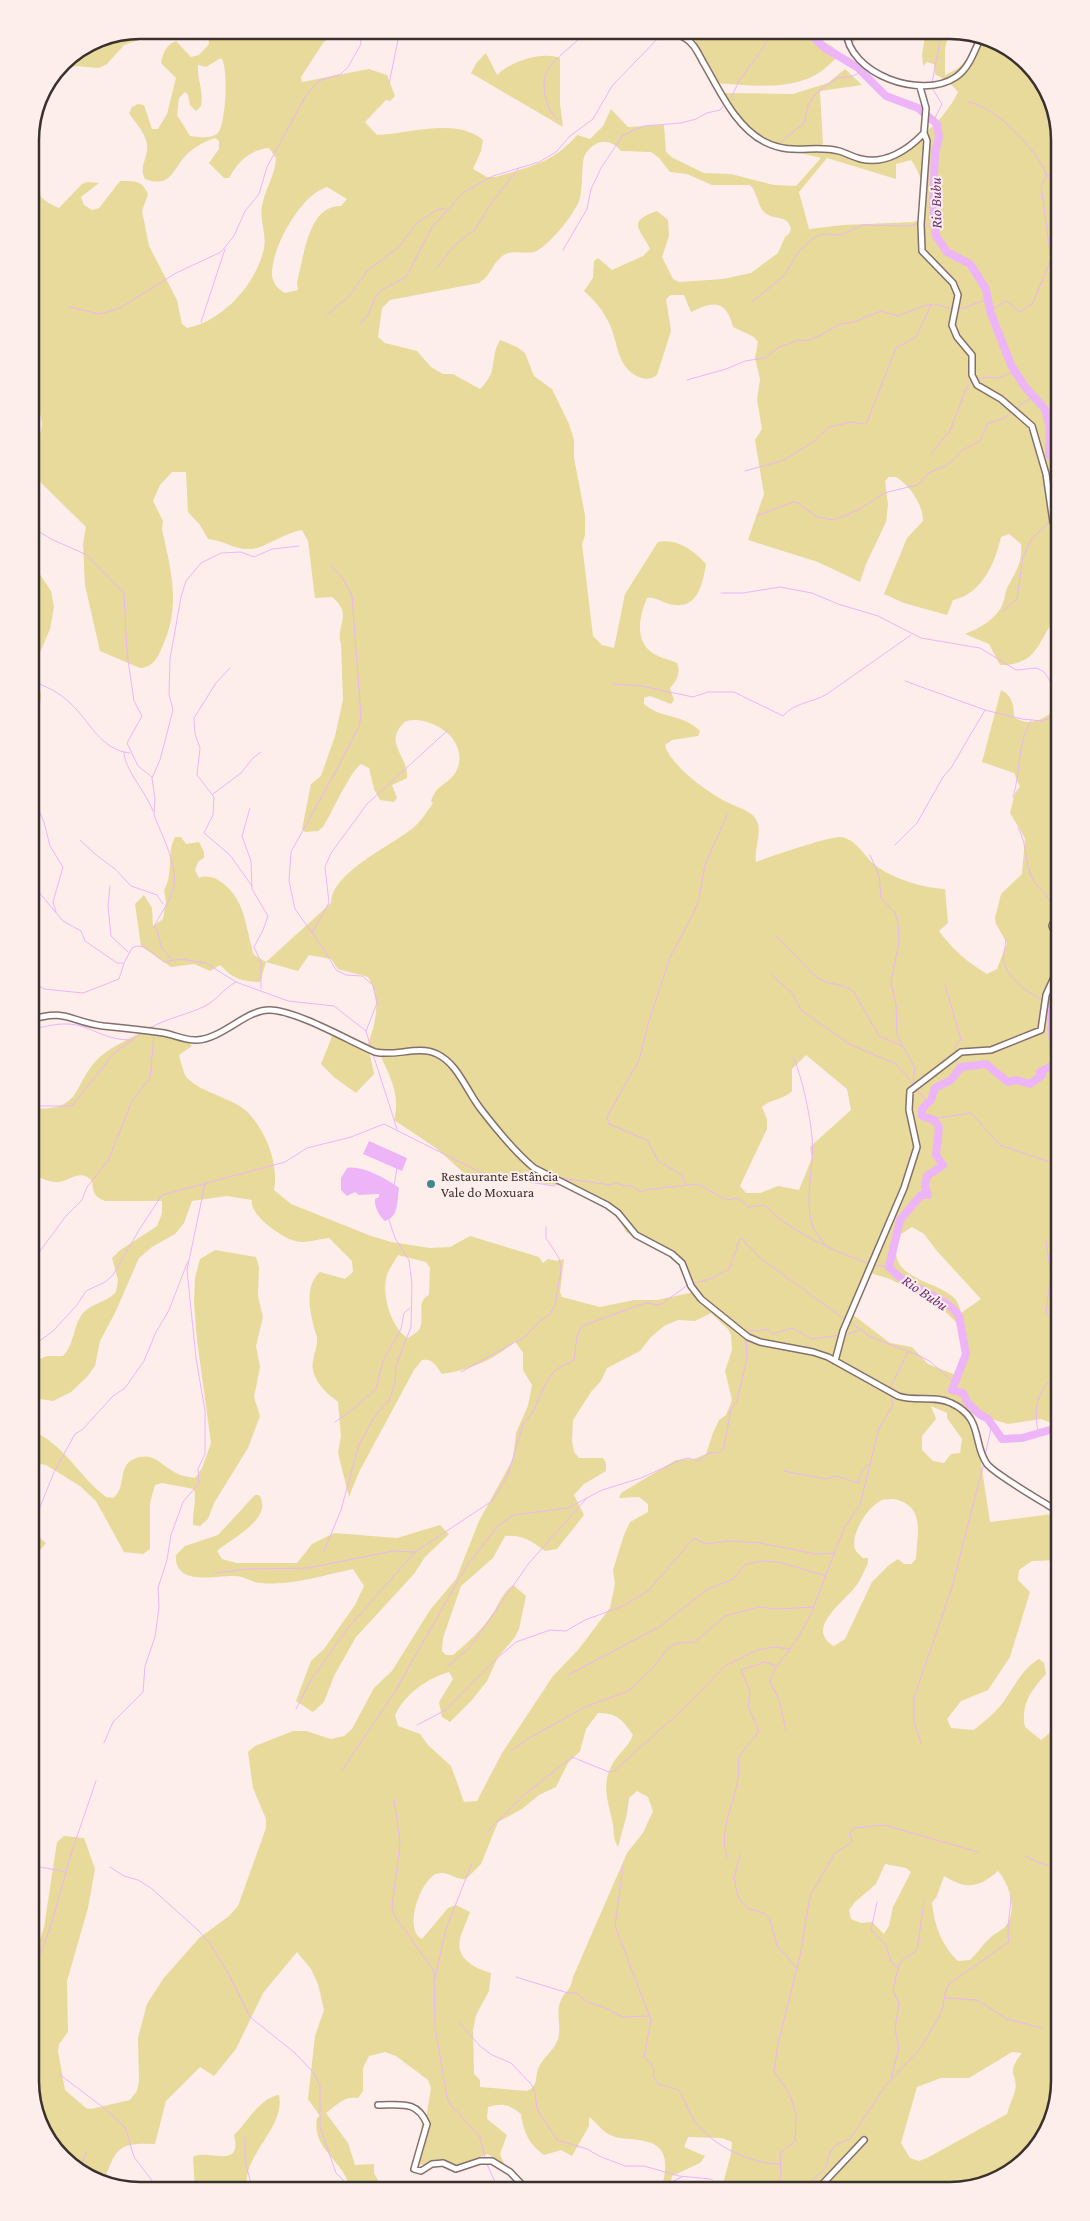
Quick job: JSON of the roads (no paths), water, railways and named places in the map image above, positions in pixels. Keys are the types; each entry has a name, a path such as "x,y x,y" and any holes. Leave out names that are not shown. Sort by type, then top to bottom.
{"street":[{"path":"686,39 690,42 727,103 743,124 758,138 773,146 792,150 837,150 861,159 878,160 890,158 905,149 924,133"},
{"path":"848,39 853,51 865,64 893,80 920,88 934,87 960,74 966,68 978,43"},
{"path":"920,88 926,108 924,133 927,141 921,224 922,251 953,283 958,295 952,325 957,337 969,349 972,355 972,375 977,385 1001,399 1032,426 1046,474 1051,508"},
{"path":"835,1361 843,1330 904,1188 917,1147 909,1110 910,1091 961,1052 991,1050 1041,1030 1046,995 1051,984"},
{"path":"39,1017 49,1014 65,1015 102,1026 141,1029 196,1040 212,1036 269,1010 301,1018 375,1052 385,1054 422,1051 435,1053 448,1061 479,1107 524,1159 534,1168 618,1213 636,1236 672,1254 682,1263 691,1286 701,1299 748,1337 760,1342 813,1352 835,1361 904,1398 951,1402 965,1412 973,1422 987,1464 1051,1507"},
{"path":"378,2105 410,2105 422,2113 427,2124 414,2169 420,2171 432,2164 443,2163 456,2169 480,2161 492,2161 510,2172 519,2182"},
{"path":"824,2182 864,2140"}],"waterway":[{"path":"70,307 99,314 120,308 176,273 221,252 234,236 245,211 259,194 267,167 305,97 318,81 341,74 348,67 361,44 361,39"},
{"path":"389,84 398,39"},
{"path":"557,120 546,101 545,78 551,65 579,39"},
{"path":"360,324 368,315 380,291 406,277 432,227 464,192 493,176 539,162 556,152 570,136 593,119 612,86 657,39"},
{"name":"Rio Bubu","path":"731,98 739,81 768,39"},
{"name":"Rio Bubu","path":"815,39 825,48 857,67 886,96 918,108 937,124 939,137 935,153 933,205 936,236 947,252 970,264 986,289 990,311 1011,365 1025,387 1045,409 1050,428 1049,453 1051,457"},
{"path":"932,83 940,39"},
{"path":"781,142 804,123 808,105 817,92 837,78 853,76 861,72"},
{"path":"932,88 942,104 934,120"},
{"path":"968,102 979,105 1002,120 1014,131 1035,154 1047,176"},
{"name":"Rio Bubu","path":"563,250 587,209 591,189 601,168 623,135 644,126 681,123 696,119 707,113 720,110 723,106"},
{"path":"437,268 454,246 476,228 492,202 519,168"},
{"path":"1051,175 1047,176 1041,185 1051,259"},
{"path":"327,315 351,294 367,271 400,246 416,224 436,210 446,208"},
{"path":"924,222 935,231"},
{"path":"752,302 784,276 799,251 815,237 823,234 841,235 863,225 910,226 919,223"},
{"path":"201,322 225,249"},
{"path":"990,311 1006,301 1020,312 1033,303 1051,259"},
{"path":"957,309 989,300"},
{"path":"687,380 726,369 745,361 765,358 778,348 797,340 805,341 819,336 840,324 854,322 881,311 898,316 923,306 935,304 951,309"},
{"path":"745,471 784,460 813,442 829,427 851,422 864,424 867,422 896,348 916,337 931,305"},
{"path":"976,381 985,377 999,378 1015,371"},
{"path":"931,454 950,431 967,387 972,382"},
{"path":"1016,408 1034,396"},
{"path":"757,516 793,502 798,503 817,517 834,520 858,510 884,493 917,485 930,472 946,466 963,450 980,441 988,423 1005,418 1010,412"},
{"path":"1003,611 1017,599 1023,557 1032,538 1050,522"},
{"path":"39,532 87,555 124,593 127,653 134,701 142,716 127,743 138,766 152,777"},
{"path":"154,814 155,799 152,778 160,760 173,710 169,694 170,659 181,597 186,581 201,563 221,553 241,552 254,557 272,549 299,546"},
{"path":"330,565 343,579 352,596 361,717 359,726 339,765 291,852 289,881 295,909 336,970 346,975 362,976 373,985 377,1003 366,1031"},
{"path":"721,593 743,593 780,587 812,593 838,604 878,616 921,638 980,648 1016,670 1037,668 1044,672 1051,682"},
{"path":"614,684 641,686 693,697 708,692 734,692 783,716 798,705 827,694 911,635"},
{"path":"230,668 216,683 194,718 195,734 200,748 197,775 214,797 213,815 204,833 230,855 252,886"},
{"path":"905,681 985,710 1022,719 1042,721 1051,718"},
{"path":"39,684 66,699 103,741 120,751 130,753"},
{"path":"895,845 917,823 985,710"},
{"path":"1013,797 1023,739 1031,721"},
{"path":"312,933 329,903 325,867 331,853 367,804 448,730"},
{"path":"124,752 131,773 153,811"},
{"path":"213,794 241,773 253,758 261,752"},
{"path":"250,808 242,836 251,861 252,889 268,916 254,947 261,962 261,989"},
{"path":"39,811 50,846 63,867 53,902 56,912"},
{"path":"154,815 169,853 174,874 172,893 154,927 157,929 161,947 172,960"},
{"path":"686,1185 682,1175 658,1161 647,1140 609,1124 607,1117 639,1060 649,1021 670,957 693,914 699,899 705,865 727,815"},
{"path":"1018,828 1023,841 1030,874 1051,905"},
{"path":"80,840 115,869 131,886 157,895 163,904"},
{"path":"870,855 879,875 881,898 895,913 898,923 899,942 891,982 896,1004 897,1035 915,1068 913,1082"},
{"path":"110,886 108,906 111,936 128,952"},
{"path":"39,892 63,921 81,931 85,941 117,963 123,963"},
{"path":"1051,914 1051,917"},
{"path":"776,936 817,978 844,986 854,992 879,1036 902,1046"},
{"path":"1006,939 1004,963 1010,975 1020,985 1043,1000"},
{"path":"39,986 44,989 83,993 119,979 124,963 132,948 141,946 164,962 180,959 206,963 236,982 288,1001 334,1006 366,1031 371,1048"},
{"path":"771,974 793,994 801,1010 849,1044 896,1064 915,1086"},
{"path":"150,1028 205,1006 236,982"},
{"path":"945,984 961,1040 955,1046 956,1054"},
{"name":"Rio Bubu","path":"1047,999 1051,997"},
{"path":"39,1028 71,1024 122,1040 130,1040"},
{"path":"39,1106 72,1106 114,1053 142,1033"},
{"path":"39,1252 66,1216 82,1200 87,1187 108,1161 132,1101 150,1078 154,1036"},
{"path":"373,1054 397,1129"},
{"path":"957,1057 957,1071"},
{"path":"794,1058 805,1096 812,1136 813,1147 809,1191 810,1213 813,1227 824,1244"},
{"name":"Rio Bubu","path":"1051,1066 1040,1072 1042,1075 1030,1084 1017,1080 1008,1082 986,1064 961,1067 951,1080 935,1088 931,1100 922,1109 922,1116 934,1120 939,1127 936,1155 943,1165 927,1176 925,1187 928,1195 921,1195 900,1220 889,1267 906,1281 944,1302 959,1316 966,1354 952,1390 963,1393 967,1402 979,1414 988,1419 1002,1439 1022,1438 1051,1430"},
{"path":"917,1089 928,1103"},
{"path":"931,1119 971,1113 1000,1145 1051,1162"},
{"path":"39,1341 53,1331 77,1305 86,1291 105,1282 113,1275 162,1195 285,1162 307,1148 351,1137 384,1124 486,1175 554,1186 557,1184"},
{"path":"394,1186 397,1168"},
{"path":"560,1178 611,1185 616,1183 632,1186 641,1192 697,1184 727,1200 738,1198 748,1207 765,1205 786,1223 813,1240 870,1264"},
{"path":"104,1743 113,1722 143,1692 145,1666 155,1637 159,1607 158,1588 167,1560 171,1535 183,1502 199,1483 198,1469 205,1454 205,1411 196,1358 187,1270 205,1184"},
{"path":"324,1551 341,1510 359,1444 377,1413 389,1401 395,1384 396,1365 411,1327 412,1284 409,1260 395,1238 389,1220"},
{"path":"461,1372 526,1336 550,1314 555,1305 561,1270 559,1258 546,1238 546,1227"},
{"path":"691,1284 713,1278 729,1269 740,1239 742,1239 760,1258 846,1320"},
{"path":"1046,1241 1051,1274"},
{"path":"39,1510 54,1472 75,1434 83,1429 113,1396 125,1388 144,1361 156,1332 169,1310 188,1261"},
{"path":"874,1265 889,1267"},
{"path":"1051,1274 1046,1313 1051,1319"},
{"path":"296,1709 311,1680 347,1629 415,1552 492,1501 508,1475 523,1424 533,1412 545,1384 555,1370 574,1360 577,1336 582,1326 645,1303 660,1305 688,1285"},
{"path":"335,1422 376,1389 383,1361 401,1329 404,1313 410,1308"},
{"path":"850,1322 871,1337 931,1362 954,1383"},
{"path":"747,1334 750,1330 759,1331 766,1329 772,1334 792,1328 812,1339 840,1335"},
{"path":"844,1336 859,1330"},
{"path":"342,1770 394,1693 467,1565 499,1525 514,1515 568,1508 602,1490 641,1478 681,1460 688,1458 698,1461 709,1453 720,1452 724,1447 731,1409 737,1401 747,1358 746,1338"},
{"path":"890,1388 908,1352"},
{"path":"1038,1432 1037,1405 1042,1391 1051,1380"},
{"path":"786,1730 779,1700 770,1681 775,1669 796,1641 811,1614 844,1528 860,1505 879,1428 893,1405 890,1392"},
{"path":"985,1456 992,1424"},
{"path":"922,1745 914,1723 914,1698 952,1587 984,1463"},
{"path":"784,1471 826,1479 837,1476 858,1483 862,1471 868,1465"},
{"path":"447,1667 471,1646 529,1563 586,1499"},
{"path":"417,1725 446,1710 495,1660 516,1642 550,1630 566,1631 585,1620 623,1606 648,1591 694,1538 707,1544 729,1541 760,1543 816,1554 835,1553"},
{"path":"215,1573 247,1569 308,1568 393,1551 415,1552"},
{"path":"568,1675 659,1627 708,1589 733,1579 746,1564 762,1561 779,1562 826,1576"},
{"path":"511,1751 529,1738 585,1707 628,1691 652,1669 669,1647 679,1643 695,1642 725,1616 759,1607 776,1609 814,1607"},
{"path":"486,1833 525,1794 572,1757 609,1772 614,1771 681,1711 725,1666 757,1650 774,1647 790,1649"},
{"path":"727,1857 725,1832 737,1783 738,1758 759,1731 748,1706 750,1692 741,1670 765,1662 776,1666"},
{"path":"39,1956 50,1929 71,1854 96,1781"},
{"path":"394,1799 400,1843 392,1908 394,1915 434,1971 435,2027 447,2097 450,2104 480,2137 485,2158"},
{"path":"779,2182 780,2154 795,2141 796,2114 790,2095 774,2071 778,2044 800,1956 810,1896 835,1853 852,1842 850,1833 854,1828 884,1825 978,1852"},
{"path":"740,1855 734,1878 738,1897 747,1908 764,1913 770,1919 777,1946 797,1968"},
{"path":"1025,1856 1051,1866"},
{"path":"435,1978 446,1929 472,1863"},
{"path":"39,1867 66,1872"},
{"path":"110,1867 124,1876 138,1880 151,1888 199,1931 211,1945 228,1973 250,2017 295,2053 313,2072 320,2085 320,2127 336,2173 345,2182"},
{"path":"623,1867 615,1926 651,2020 644,2057 652,2065 654,2070 653,2076 658,2084 679,2090 695,2122 722,2146 757,2161 780,2164"},
{"path":"811,2182 826,2167 829,2154 836,2145 850,2139 886,2085 919,2050 938,2019 946,1989 950,1983 1009,1942 1008,1929 1011,1895"},
{"path":"877,1902 871,1930 885,1944 891,1962 897,1968"},
{"path":"891,2078 899,2048 895,2029 899,2003 893,1991 900,1963 917,1950 924,1903"},
{"path":"516,1977 568,1993 576,1993 587,2002 603,2007 623,2017 649,2016"},
{"path":"945,1998 977,2000 1007,2019 1042,2028"},
{"path":"459,2022 480,2046 492,2055 511,2063 531,2084 535,2092 537,2109 557,2140 587,2149 625,2166 644,2166 679,2176 711,2179 714,2182"},
{"path":"59,2074 104,2108 125,2127 134,2157 153,2182"},
{"path":"245,2137 245,2161 251,2182"},
{"path":"82,2164 86,2151"},
{"path":"486,2162 495,2182"},
{"path":"671,2182 682,2177"}],"place":[{"name":"Restaurante Estância Vale do Moxuara","path":"431,1184"}]}
